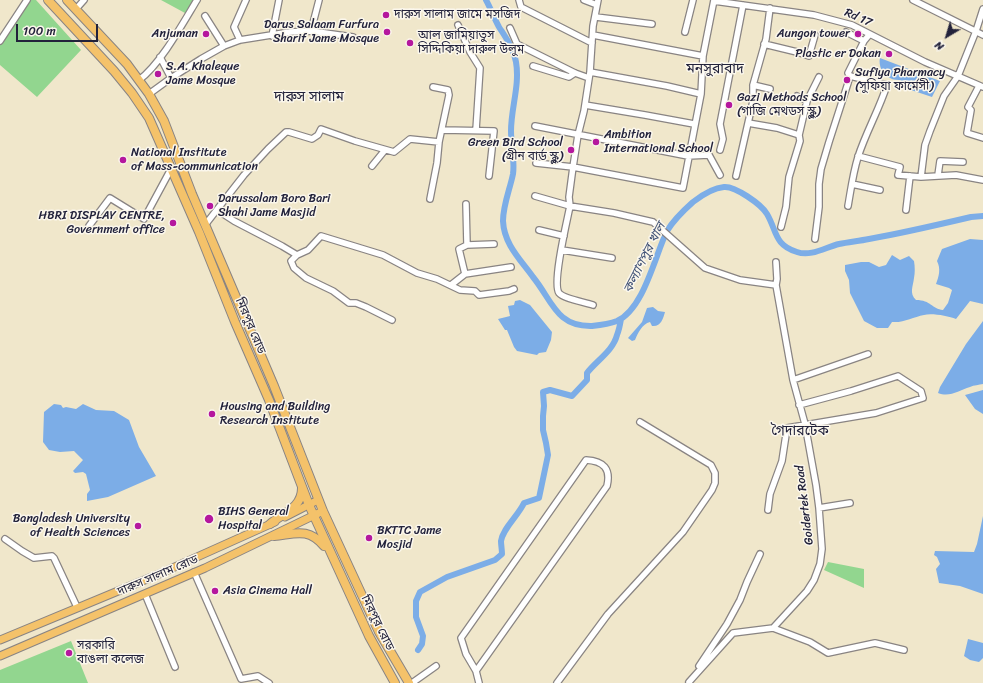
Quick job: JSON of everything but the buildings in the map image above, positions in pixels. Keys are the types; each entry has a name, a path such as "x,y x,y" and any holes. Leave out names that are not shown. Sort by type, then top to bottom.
{"highway":[{"name":"মিরপুর রোড","path":"48,0 128,87 149,118 199,232 235,322 269,400 308,505 372,642 395,683"},
{"name":"মিরপুর রোড","path":"67,0 127,64 149,94 164,121 205,225 262,358 323,512 379,632 390,652 411,683"},
{"path":"128,87 139,80"},
{"path":"270,524 295,506 302,495 302,487"},
{"path":"274,536 309,534 320,541 329,551"}],"main road":[{"name":"দারুস সালাম রোড","path":"0,640 159,574 270,524 318,500"},
{"name":"দারুস সালাম রোড","path":"0,656 146,594 323,512"}],"street":[{"path":"0,41 27,0"},
{"path":"76,9 84,0"},
{"path":"139,80 148,72 160,57 197,0"},
{"path":"240,40 234,26 246,0"},
{"path":"272,36 279,0"},
{"path":"311,31 319,0"},
{"path":"519,0 521,7 592,43"},
{"path":"584,0 598,3 593,26 585,105 578,135 569,197 570,206 558,267 556,286 559,294 565,297 594,304"},
{"path":"685,32 693,0"},
{"path":"536,163 573,167 683,188 694,124 701,94 703,56 714,0"},
{"name":"Rd 17","path":"714,0 822,16 852,25 924,62 981,87"},
{"path":"913,0 983,35"},
{"path":"720,150 723,139 720,124 743,4"},
{"path":"736,176 753,101 753,85 764,44 770,8"},
{"path":"921,177 925,145 930,131 944,96 958,76 983,9"},
{"path":"205,16 224,46"},
{"path":"596,16 652,24"},
{"path":"458,25 470,52 480,68 476,130"},
{"path":"510,28 517,44 575,73 667,86 701,94"},
{"path":"149,94 171,78 224,46 240,40 311,31 353,37"},
{"path":"846,32 864,41"},
{"path":"815,239 819,207 819,184 821,169 828,142 850,76 848,73 869,34"},
{"path":"593,35 703,56"},
{"path":"764,44 809,56 815,35"},
{"path":"160,57 171,78"},
{"path":"533,66 569,77 575,73"},
{"path":"848,206 858,156 887,85 850,76"},
{"path":"781,227 786,207 789,177 800,141 799,135 807,101 819,77"},
{"path":"753,85 770,89"},
{"path":"430,199 437,163 439,142 449,95 448,90 433,87"},
{"path":"981,87 968,108 971,110 967,133 983,138"},
{"path":"797,96 807,101"},
{"path":"585,105 645,114 694,124"},
{"path":"748,123 777,128 799,135"},
{"path":"535,126 688,156 709,155 720,175"},
{"path":"205,225 254,164 286,132 312,139 321,129 355,141 394,152 410,139 439,142"},
{"path":"442,130 494,131 489,176"},
{"path":"372,166 385,150"},
{"path":"858,156 900,167 898,176 921,177 956,175 983,180"},
{"path":"938,175 940,161 963,162"},
{"path":"89,226 110,198 144,219 171,169"},
{"path":"906,210 910,176"},
{"path":"852,184 880,190"},
{"path":"535,196 570,206 614,213 653,222 705,268 740,280 776,284"},
{"path":"466,204 467,245"},
{"path":"218,210 297,255"},
{"path":"539,230 564,236"},
{"path":"392,320 356,303 349,303 333,291 306,278 294,268 291,261 297,255 308,250 321,236 383,256 417,273 437,279 460,290 475,291 479,295 514,289"},
{"path":"465,274 459,249 467,245 494,244"},
{"path":"562,250 612,258"},
{"name":"Goidertek Road","path":"773,628 807,591 814,580 820,564 822,549 819,508 805,424 793,380 776,284 778,279 776,262"},
{"path":"450,285 465,274 511,266"},
{"path":"793,380 868,354"},
{"path":"768,510 770,494 782,461 787,428 876,413 923,398 921,391 898,376 799,405"},
{"path":"557,683 608,614 683,532 712,490 715,483 715,473 707,462 640,422"},
{"path":"476,671 607,486 608,471 595,460 586,460 461,638 466,654 476,671 479,683"},
{"path":"819,508 850,504"},
{"path":"5,539 30,556 37,558 52,556 77,607"},
{"path":"688,682 727,624 740,600 760,554"},
{"path":"194,572 241,679 258,676 269,683"},
{"path":"146,594 174,666"},
{"path":"688,682 733,633 773,628 810,642 828,653 875,643 904,650"},
{"path":"411,683 436,666"}],"green space":[{"path":"30,0 36,0 81,50 37,97 0,65 0,45"},
{"path":"161,0 194,0 185,13"},
{"path":"828,562 864,569 864,588 824,570"},
{"path":"71,641 88,683 0,683 0,670"}],"water":[{"path":"880,58 940,81 932,97 908,89 909,86 904,84 902,86 899,84 901,80 894,80 887,77 882,70"},
{"path":"970,239 983,240 983,304 970,301 956,319 940,315 927,314 901,322 892,322 888,328 877,328 864,321 850,293 849,280 845,271 845,265 869,262 879,267 886,265 892,255 900,260 909,256 914,261 915,274 912,290 914,297 916,300 925,301 936,308 943,310 948,303 952,290 936,284 939,272 937,261 942,249"},
{"path":"520,300 530,305 552,332 551,340 546,352 539,353 537,355 517,351 507,330 505,330 498,319 510,316 508,306 514,305 515,301"},
{"path":"653,307 658,311 665,312 660,324 652,326 650,322 647,323 639,332 635,340 632,341 628,338 642,322 647,308"},
{"path":"983,321 983,384 947,395 938,393 940,387 966,344"},
{"path":"983,390 983,414 975,409 965,395"},
{"path":"54,404 61,405 63,408 66,407 76,409 83,404 96,410 114,411 129,420 139,447 156,476 108,497 87,501 87,494 90,490 86,474 83,472 75,473 73,471 83,460 74,451 60,452 49,450 43,442 44,412"},
{"path":"983,516 983,594 960,586 939,583 936,569 940,564 937,557 934,555 935,551 974,552"},
{"path":"968,639 983,643 983,658 979,662 970,660 964,656"}],"waterway":[{"name":"কল্যাণপুর খাল","path":"486,0 499,27 512,48 517,71 511,131 513,174 504,209 503,221 506,237 518,257 556,310 570,322 592,326 608,324 617,321 626,315 642,294 669,227 693,202 707,192 715,189 729,187 741,192 754,201 767,214 777,237 784,246 802,253 813,252 839,244 865,240 971,217 983,216"},
{"path":"418,650 422,644 423,636 416,617 416,601 420,592 447,577 495,560 502,554 501,541 505,531 524,503 539,498 548,455 543,430 543,392 550,390 572,396 587,380 587,373 612,346 618,333 621,319"}],"place":[{"name":"দারুস সালাম জামে মসজিদ","path":"386,15"},
{"name":"Darus Salaam Furfura Sharif Jame Mosque","path":"387,32"},
{"name":"Anjuman","path":"206,34"},
{"name":"Aungon tower","path":"858,34"},
{"name":"আল জামিয়াতুস সিদ্দিকিয়া দারুল উলুম","path":"410,43"},
{"name":"Plastic er Dokan","path":"889,54"},
{"name":"S.A. Khaleque Jame Mosque","path":"158,74"},
{"name":"Sufiya Pharmacy (সুফিয়া ফার্মেসী)","path":"847,80"},
{"name":"Gazi Methods School (গাজি মেথডস স্কুল)","path":"729,105"},
{"name":"Ambition International School","path":"596,142"},
{"name":"Green Bird School (গ্রীন বার্ড স্কুল)","path":"571,150"},
{"name":"National Institute of Mass-communication","path":"123,160"},
{"name":"Darussalam Boro Bari Shahi Jame Masjid","path":"210,206"},
{"name":"HBRI DISPLAY CENTRE, Government office","path":"173,223"},
{"name":"Housing and Building Research Institute","path":"212,414"},
{"name":"BIHS General Hospital","path":"209,519"},
{"name":"Bangladesh University of Health Sciences","path":"138,526"},
{"name":"BKTTC Jame Mosjid","path":"369,538"},
{"name":"Asia Cinema Hall","path":"215,591"},
{"name":"সরকারি বাঙলা কলেজ","path":"69,653"}],"district":[{"name":"মনসুরাবাদ","path":"715,69"},
{"name":"দারুস সালাম","path":"309,97"},
{"name":"গৈদারটেক","path":"800,431"}]}
